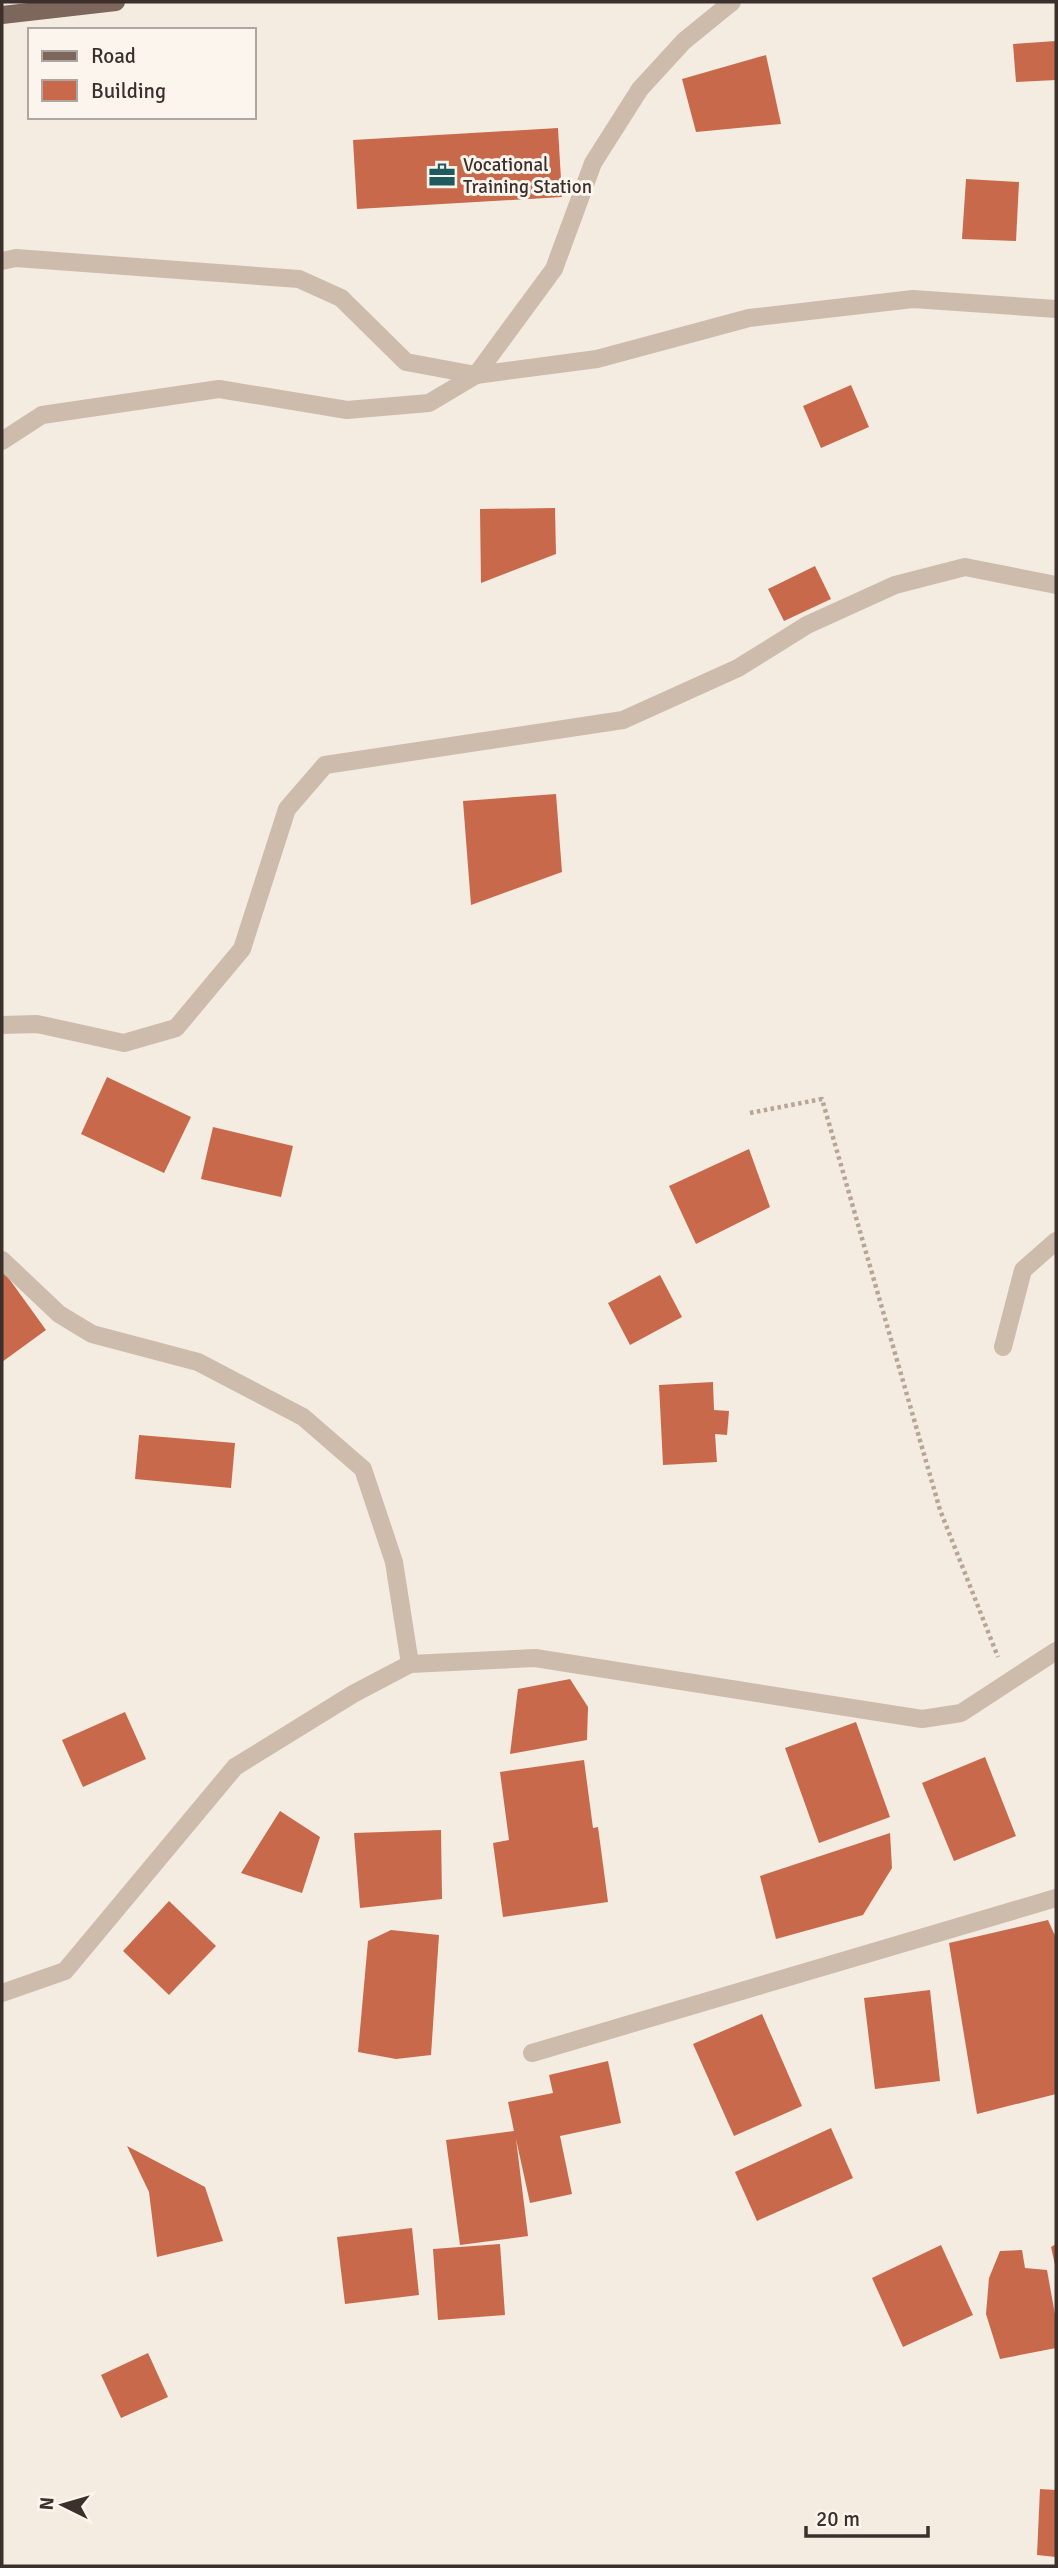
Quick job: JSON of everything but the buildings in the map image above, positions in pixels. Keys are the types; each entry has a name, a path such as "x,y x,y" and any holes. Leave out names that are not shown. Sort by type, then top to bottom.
{"main road":[{"path":"2,15 116,2"}],"street":[{"path":"2,441 41,415 219,389 347,410 429,403 476,375 554,269 593,163 640,89 684,41 732,2"},
{"path":"2,261 16,258 299,279 341,298 406,362 476,375 597,359 749,318 913,299 1056,309"},
{"path":"2,1025 37,1024 124,1043 176,1028 242,949 287,808 325,765 623,720 738,668 807,625 895,585 965,567 1056,585"},
{"path":"1003,1347 1023,1270 1056,1241"},
{"path":"2,1261 59,1314 92,1334 198,1362 303,1417 363,1469 394,1562 410,1664"},
{"path":"2,1993 65,1971 235,1767 353,1694 410,1664 536,1658 922,1719 961,1713 1056,1651"},
{"path":"532,2053 1056,1898"}],"path":[{"path":"750,1113 822,1098 940,1510 1008,1683"}],"place":[{"name":"Vocational Training Station","path":"442,175"}]}
